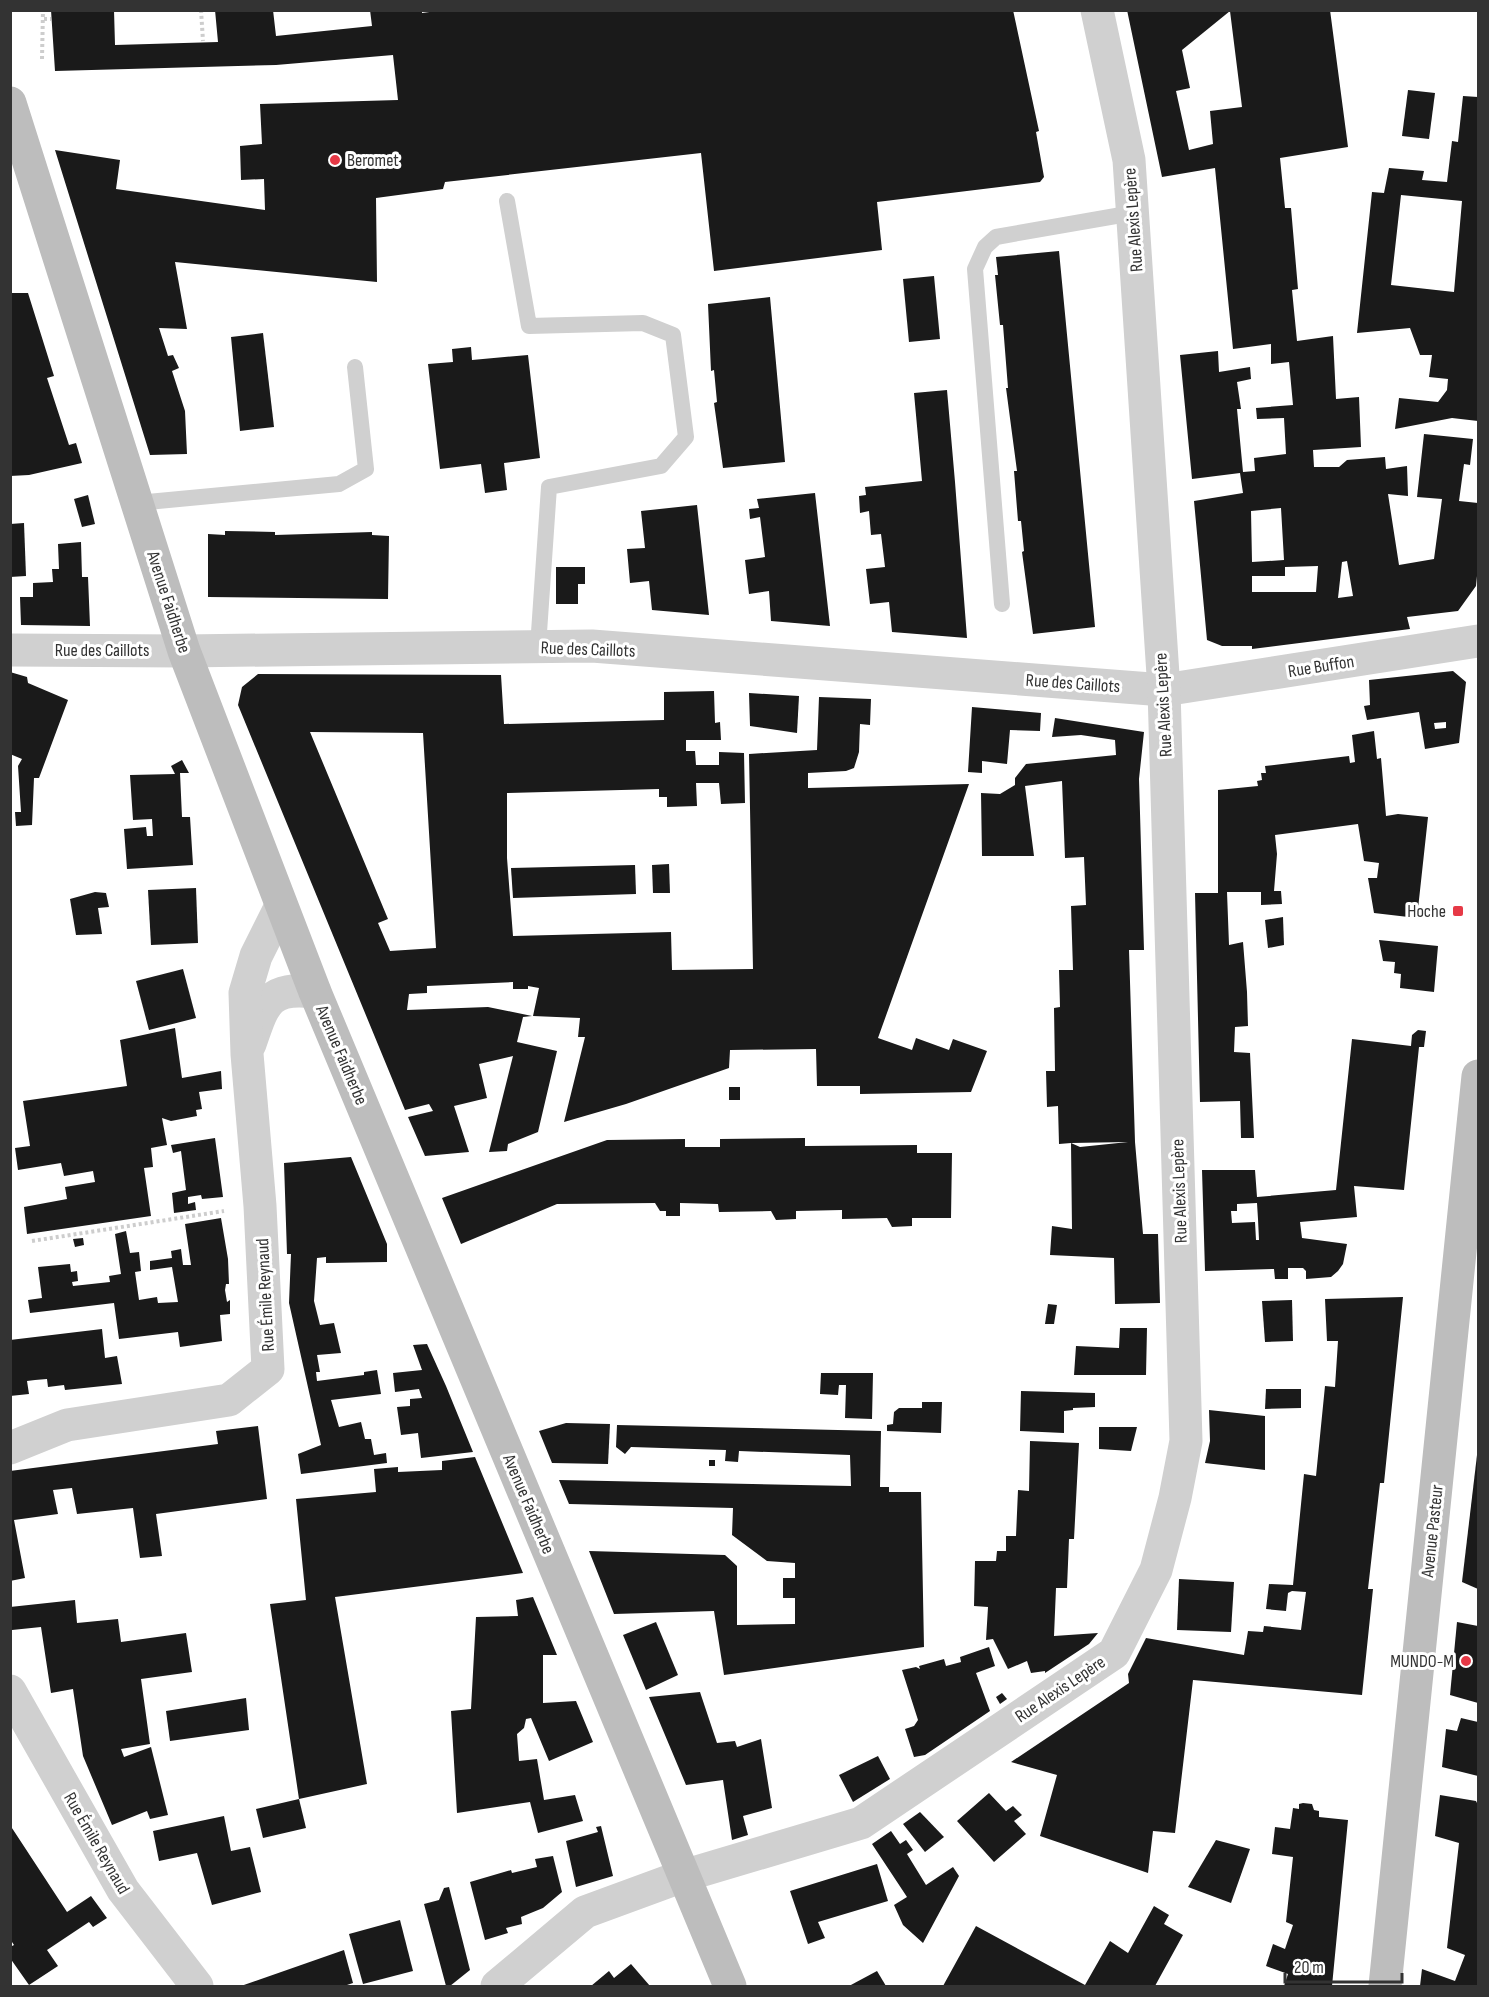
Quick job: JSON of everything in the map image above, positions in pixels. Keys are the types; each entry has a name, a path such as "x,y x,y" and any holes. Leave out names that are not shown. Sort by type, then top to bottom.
{"street":[{"name":"Rue Alexis Lepère","path":"497,1986 585,1912 683,1876 861,1823 1114,1653 1156,1570 1175,1498 1186,1441 1164,690 1129,160 1097,10"},
{"name":"Avenue Faidherbe","path":"10,103 184,651 281,906 730,1986"},
{"name":"Rue Buffon","path":"1164,690 1479,641"},
{"name":"Rue des Caillots","path":"10,650 184,651 592,646 1164,690"},
{"name":"Rue Émile Reynaud","path":"10,1448 68,1425 229,1400 268,1369 260,1206 247,1054 245,993 256,956 281,906"},
{"name":"Rue Émile Reynaud","path":"247,1054 261,1012 277,994 292,989 315,992"},
{"name":"Avenue Pasteur","path":"1385,1986 1479,1076"},
{"name":"Rue Émile Reynaud","path":"10,1691 123,1890 197,1986"}],"lane":[{"path":"507,201 529,326 643,323 673,335 686,437 661,466 549,487 538,647"},
{"path":"1002,604 975,269 985,247 996,237 1133,213"},
{"path":"137,503 339,484 366,469 355,367"}],"path":[{"path":"42,10 44,19 42,59"},
{"path":"201,10 203,41"},
{"path":"44,19 51,19"},
{"path":"32,1241 260,1206"}],"building":[{"path":"51,10 114,10 115,45 218,42 215,10 273,10 276,36 372,26 370,10 422,10 422,13 444,10 1013,10 1039,131 1036,132 1044,177 1040,182 877,202 882,250 714,271 701,153 445,182 443,189 376,198 377,282 175,262 187,329 159,328 168,356 173,355 179,368 172,371 185,411 187,454 150,455 55,150 120,160 116,189 265,210 264,179 241,180 240,146 262,144 260,104 398,100 393,55 276,65 55,71"},
{"path":"1127,10 1330,10 1348,147 1280,158 1285,208 1291,208 1298,289 1292,290 1297,341 1333,336 1336,399 1359,397 1361,447 1313,450 1314,467 1339,467 1347,460 1385,457 1386,469 1407,466 1408,496 1388,494 1399,565 1434,559 1442,499 1417,497 1424,434 1473,439 1470,465 1464,464 1459,501 1478,503 1478,566 1476,586 1458,611 1407,617 1410,629 1252,649 1252,646 1222,646 1207,640 1194,501 1243,493 1240,473 1192,479 1180,355 1218,351 1219,372 1250,367 1251,379 1237,382 1241,409 1237,409 1243,472 1255,471 1254,458 1286,454 1284,418 1257,419 1256,408 1293,405 1289,362 1271,364 1271,344 1233,349 1215,168 1162,177","holes":["1230,11 1242,107 1210,111 1213,144 1189,150 1176,91 1190,88 1182,50","1281,508 1284,560 1252,562 1251,511","1347,561 1353,596 1338,598 1342,562","1318,566 1316,592 1252,592 1252,576 1285,576 1285,567"]},
{"path":"1408,90 1435,93 1429,139 1402,136"},
{"path":"1463,96 1478,97 1478,421 1452,418 1395,429 1399,398 1438,402 1447,390 1448,379 1429,377 1432,355 1420,355 1410,328 1357,333 1372,192 1384,193 1389,168 1424,171 1422,180 1447,182 1452,141 1458,142","holes":["1401,195 1462,201 1454,292 1391,285"]},
{"path":"1059,251 1095,627 1033,634 1022,552 1024,551 1021,521 1018,521 1014,471 1017,471 1006,388 1008,388 1003,325 1000,325 995,275 998,275 996,257"},
{"path":"934,276 940,339 909,342 903,279"},
{"path":"10,293 28,293 54,376 47,378 69,445 76,443 82,463 29,475 10,476"},
{"path":"770,297 785,462 723,468 714,403 717,402 714,370 711,371 708,304"},
{"path":"263,333 274,427 240,431 231,337"},
{"path":"471,347 472,360 528,355 540,458 504,463 507,490 485,493 481,464 440,469 428,364 453,362 452,349"},
{"path":"947,390 967,638 892,632 889,602 870,604 866,569 885,567 881,534 871,535 869,511 860,513 859,496 866,495 865,487 922,481 914,393"},
{"path":"815,493 830,626 771,621 769,591 749,594 745,560 765,557 760,517 750,519 749,509 759,508 757,499"},
{"path":"88,495 95,524 82,527 74,499"},
{"path":"697,505 709,615 652,610 649,581 630,583 627,549 645,548 641,511"},
{"path":"24,523 26,576 10,577 10,524"},
{"path":"225,531 275,532 275,535 372,532 372,535 389,536 388,599 208,597 208,534 225,535"},
{"path":"81,542 82,577 88,577 90,626 21,625 20,597 33,597 33,583 53,582 52,569 59,569 58,544"},
{"path":"556,567 585,567 585,584 578,584 578,604 556,604"},
{"path":"1453,671 1466,682 1459,743 1425,749 1419,712 1367,720 1364,706 1370,705 1369,680","holes":["1446,722 1446,728 1435,729 1434,723"]},
{"path":"10,672 27,677 28,683 68,700 39,778 34,778 32,825 16,826 15,812 21,812 18,766 22,759 10,754"},
{"path":"258,674 501,675 504,724 664,720 664,692 714,691 715,723 720,722 721,740 686,740 686,751 695,751 696,765 719,765 719,752 744,753 745,803 721,804 719,783 696,783 697,806 667,807 667,797 659,797 659,789 507,793 507,858 513,936 671,932 672,970 753,969 749,754 817,750 819,697 871,699 870,725 860,724 859,752 854,768 846,771 808,773 808,788 969,784 878,1038 912,1050 916,1038 949,1050 953,1039 987,1051 971,1092 860,1094 860,1086 817,1086 816,1049 730,1050 729,1068 626,1104 564,1122 585,1037 578,1037 580,1018 533,1016 539,988 528,986 528,989 513,989 513,982 427,986 427,993 409,994 407,1010 488,1007 532,1016 523,1017 517,1042 557,1051 538,1132 508,1144 507,1151 489,1152 513,1056 479,1064 487,1098 454,1106 469,1152 425,1156 408,1117 433,1111 429,1104 405,1110 238,705 242,687","holes":["310,732 423,733 436,948 390,951 378,923 388,919"]},
{"path":"749,693 799,696 797,733 750,726"},
{"path":"972,707 1041,713 1040,731 1010,730 1007,764 982,761 982,773 968,772"},
{"path":"1055,718 1144,732 1139,779 1144,950 1129,950 1135,1142 1143,1234 1158,1234 1160,1303 1115,1304 1114,1258 1050,1255 1052,1226 1072,1229 1071,1143 1059,1144 1058,1106 1047,1107 1046,1071 1055,1071 1054,1008 1060,1007 1059,970 1073,970 1071,906 1086,905 1084,857 1065,858 1062,781 1025,786 1034,856 982,856 981,793 1000,794 1015,785 1015,778 1026,764 1116,755 1115,740 1081,735 1052,737","holes":["1128,1142 1080,1147 1071,1143"]},
{"path":"1374,731 1377,759 1381,758 1386,816 1398,814 1428,817 1417,918 1374,913 1368,878 1377,878 1379,863 1364,861 1358,824 1275,835 1277,854 1274,891 1281,891 1282,904 1261,905 1261,892 1227,892 1229,945 1243,942 1247,992 1248,1026 1235,1027 1234,1052 1250,1053 1254,1138 1241,1138 1240,1101 1200,1102 1195,893 1218,893 1218,790 1258,786 1257,781 1262,780 1261,773 1266,773 1265,766 1349,756 1350,763 1355,762 1352,735"},
{"path":"182,760 189,773 180,773 182,817 190,817 193,865 127,869 124,829 146,827 147,836 153,836 152,819 133,820 130,775 175,774 171,766"},
{"path":"669,864 670,893 653,893 652,865"},
{"path":"635,865 636,894 513,898 511,868"},
{"path":"196,888 198,943 151,945 148,890"},
{"path":"95,892 106,893 109,907 98,908 102,934 76,935 70,899"},
{"path":"1283,917 1284,945 1268,948 1265,920"},
{"path":"1379,940 1438,946 1434,992 1400,988 1401,974 1394,973 1395,962 1383,961"},
{"path":"183,969 196,1018 149,1030 136,981"},
{"path":"175,1028 182,1078 221,1071 222,1089 199,1092 202,1109 196,1110 197,1116 171,1121 162,1118 167,1145 151,1148 153,1167 144,1168 151,1216 27,1234 24,1207 67,1199 65,1187 95,1182 93,1171 64,1176 61,1163 18,1170 15,1148 30,1146 23,1101 127,1086 120,1040"},
{"path":"1418,1030 1426,1031 1424,1047 1419,1047 1404,1190 1354,1186 1357,1217 1300,1222 1302,1238 1347,1244 1343,1264 1338,1271 1331,1277 1306,1279 1306,1271 1303,1268 1288,1268 1288,1279 1275,1279 1274,1269 1205,1271 1202,1170 1255,1170 1257,1197 1336,1190 1352,1039 1411,1046 1412,1035","holes":["1257,1203 1259,1240 1256,1240 1255,1222 1232,1223 1231,1211 1237,1211 1237,1204"]},
{"path":"729,1087 740,1087 740,1100 729,1100"},
{"path":"215,1138 223,1197 202,1199 201,1195 188,1197 188,1204 195,1202 196,1210 174,1213 172,1193 186,1190 181,1151 173,1153 171,1145"},
{"path":"805,1138 805,1146 917,1145 917,1153 952,1153 951,1218 912,1218 912,1226 892,1227 887,1218 842,1219 842,1210 796,1211 796,1219 776,1220 771,1211 719,1212 718,1204 680,1203 680,1216 666,1216 666,1211 660,1211 655,1203 557,1204 461,1244 442,1198 607,1140 685,1139 685,1147 720,1147 720,1139"},
{"path":"351,1157 387,1244 387,1262 326,1263 326,1257 317,1258 314,1301 320,1325 334,1323 341,1353 317,1355 320,1372 316,1372 317,1381 364,1375 364,1372 377,1370 381,1394 331,1400 339,1427 361,1422 365,1439 371,1439 374,1455 386,1453 387,1463 301,1474 298,1454 321,1445 289,1303 291,1254 287,1254 284,1163"},
{"path":"221,1218 228,1259 229,1284 226,1284 225,1290 227,1302 230,1300 230,1314 220,1315 222,1341 180,1347 178,1332 119,1339 114,1303 30,1313 28,1300 42,1298 38,1267 70,1264 71,1272 77,1271 78,1281 72,1282 73,1286 110,1282 109,1276 121,1274 115,1234 126,1231 130,1253 139,1252 141,1271 135,1272 139,1300 157,1297 158,1303 178,1302 172,1267 150,1270 150,1261 172,1258 171,1251 181,1249 183,1265 191,1265 185,1224"},
{"path":"83,1238 84,1245 75,1247 73,1239"},
{"path":"1403,1297 1384,1483 1380,1483 1368,1589 1373,1589 1362,1695 1193,1680 1175,1833 1153,1831 1148,1873 1040,1836 1057,1775 1011,1762 1129,1683 1128,1674 1146,1638 1244,1655 1248,1631 1263,1632 1264,1626 1301,1630 1306,1592 1288,1593 1286,1611 1266,1609 1269,1584 1293,1585 1304,1474 1316,1476 1325,1386 1335,1387 1338,1341 1327,1341 1325,1299"},
{"path":"1292,1300 1293,1341 1265,1342 1262,1301"},
{"path":"1048,1304 1057,1305 1054,1324 1045,1324"},
{"path":"1120,1328 1147,1328 1146,1375 1074,1375 1076,1346 1119,1348"},
{"path":"102,1329 105,1358 117,1356 122,1384 65,1390 64,1385 48,1387 47,1379 35,1380 27,1381 29,1394 10,1396 10,1340"},
{"path":"427,1344 473,1452 421,1458 418,1433 401,1435 397,1407 410,1406 410,1399 422,1398 419,1389 395,1392 393,1373 422,1370 413,1345"},
{"path":"821,1373 873,1373 872,1419 845,1418 846,1385 839,1385 838,1395 820,1394"},
{"path":"1266,1389 1301,1389 1301,1408 1265,1409"},
{"path":"1021,1391 1095,1393 1095,1407 1073,1408 1073,1410 1064,1411 1064,1433 1020,1431"},
{"path":"922,1402 942,1402 941,1433 887,1431 887,1425 893,1424 894,1412 899,1408 922,1408"},
{"path":"1209,1410 1265,1416 1265,1470 1205,1463 1210,1441"},
{"path":"566,1423 610,1424 608,1464 552,1463 539,1431"},
{"path":"617,1425 881,1431 880,1487 889,1487 889,1492 921,1492 924,1647 724,1675 714,1611 614,1614 589,1551 725,1555 737,1566 737,1625 795,1624 795,1598 783,1598 783,1578 795,1578 795,1563 767,1561 732,1535 733,1508 569,1504 559,1480 851,1486 850,1455 739,1451 738,1462 725,1461 726,1450 631,1447 625,1454 616,1447"},
{"path":"258,1426 267,1499 156,1514 162,1556 140,1558 133,1508 77,1514 72,1488 53,1490 58,1514 14,1520 25,1578 10,1581 10,1471 218,1444 216,1431"},
{"path":"1099,1427 1137,1427 1131,1451 1099,1449"},
{"path":"1030,1441 1079,1443 1074,1539 1069,1539 1067,1588 1056,1588 1054,1636 1098,1633 1089,1644 1045,1673 1045,1671 1031,1673 1027,1661 1008,1669 993,1639 986,1640 988,1607 974,1606 975,1561 996,1561 997,1551 1006,1551 1006,1536 1016,1536 1018,1490 1029,1491"},
{"path":"1478,1455 1478,1589 1462,1582"},
{"path":"475,1457 523,1573 335,1597 367,1784 299,1799 270,1604 306,1600 296,1499 376,1492 374,1469 398,1467 398,1472 442,1470 442,1461"},
{"path":"709,1460 715,1460 715,1466 709,1466"},
{"path":"1179,1579 1234,1582 1231,1632 1177,1630"},
{"path":"533,1597 557,1655 543,1655 543,1703 576,1701 593,1742 549,1761 531,1718 526,1719 524,1728 517,1734 519,1761 537,1759 544,1800 575,1795 583,1821 538,1833 530,1802 457,1813 451,1711 471,1709 476,1617 518,1616 516,1600"},
{"path":"75,1600 77,1623 118,1619 121,1642 186,1633 192,1672 141,1679 150,1744 121,1749 124,1757 151,1747 168,1815 150,1819 147,1811 112,1825 83,1756 73,1689 51,1693 41,1627 12,1630 10,1607"},
{"path":"656,1622 678,1675 646,1690 623,1635"},
{"name":"MUNDO-M","path":"1457,1622 1478,1626 1478,1703 1450,1695"},
{"path":"989,1647 995,1666 976,1673 990,1711 925,1755 914,1757 905,1729 914,1726 918,1720 902,1670 916,1667 920,1669 919,1666 944,1659 946,1666 961,1662 960,1657"},
{"path":"700,1692 717,1743 735,1741 737,1747 761,1739 772,1808 743,1816 748,1835 732,1840 723,1780 686,1785 649,1697"},
{"path":"1002,1693 1007,1699 1000,1704 996,1697"},
{"path":"246,1698 249,1730 170,1741 166,1711"},
{"path":"1461,1718 1478,1722 1478,1776 1442,1767 1446,1729 1457,1731"},
{"path":"878,1756 890,1779 853,1802 839,1775"},
{"path":"989,1793 1006,1811 1013,1806 1022,1815 1014,1821 1026,1834 994,1862 957,1821"},
{"path":"1440,1795 1476,1801 1478,1805 1478,1986 1420,1986 1422,1969 1455,1981 1465,1955 1447,1948 1459,1843 1435,1836"},
{"path":"299,1799 306,1828 263,1838 256,1809"},
{"path":"1299,1804 1312,1804 1314,1810 1319,1811 1319,1817 1348,1820 1332,1986 1284,1986 1288,1974 1266,1966 1273,1944 1285,1949 1293,1925 1286,1922 1293,1857 1272,1854 1275,1827 1290,1829 1293,1808 1299,1809"},
{"path":"920,1812 944,1837 925,1852 903,1824"},
{"path":"224,1816 231,1851 250,1847 261,1892 212,1905 197,1853 159,1861 153,1831"},
{"path":"10,1825 67,1912 91,1896 107,1918 93,1927 89,1922 47,1950 58,1966 29,1985 10,1958 10,1947 14,1945 10,1939"},
{"path":"601,1826 613,1876 576,1887 566,1841 598,1832 596,1827"},
{"path":"891,1831 900,1844 906,1840 913,1850 907,1854 926,1885 953,1867 959,1876 923,1943 903,1925 894,1905 907,1897 872,1844"},
{"path":"1216,1840 1250,1849 1231,1903 1188,1887"},
{"path":"553,1856 562,1892 543,1908 521,1917 522,1924 506,1928 508,1933 485,1940 470,1882 511,1870 512,1873 537,1867 535,1859"},
{"path":"877,1864 888,1901 818,1922 825,1938 808,1944 790,1891"},
{"path":"449,1887 470,1970 450,1986 446,1986 424,1904 439,1900 444,1888"},
{"path":"1154,1906 1169,1915 1164,1924 1183,1935 1155,1986 943,1986 976,1926 1085,1985 1110,1941 1128,1953"},
{"path":"400,1920 413,1971 363,1984 349,1934"},
{"path":"344,1950 353,1983 344,1986 241,1986"},
{"path":"631,1964 650,1986 591,1986 609,1971 614,1978"},
{"path":"877,1971 886,1986 849,1986"}],"place":[{"name":"Beromet","path":"335,160"},
{"name":"Hoche","path":"1458,911"},
{"name":"MUNDO-M","path":"1466,1661"}]}
